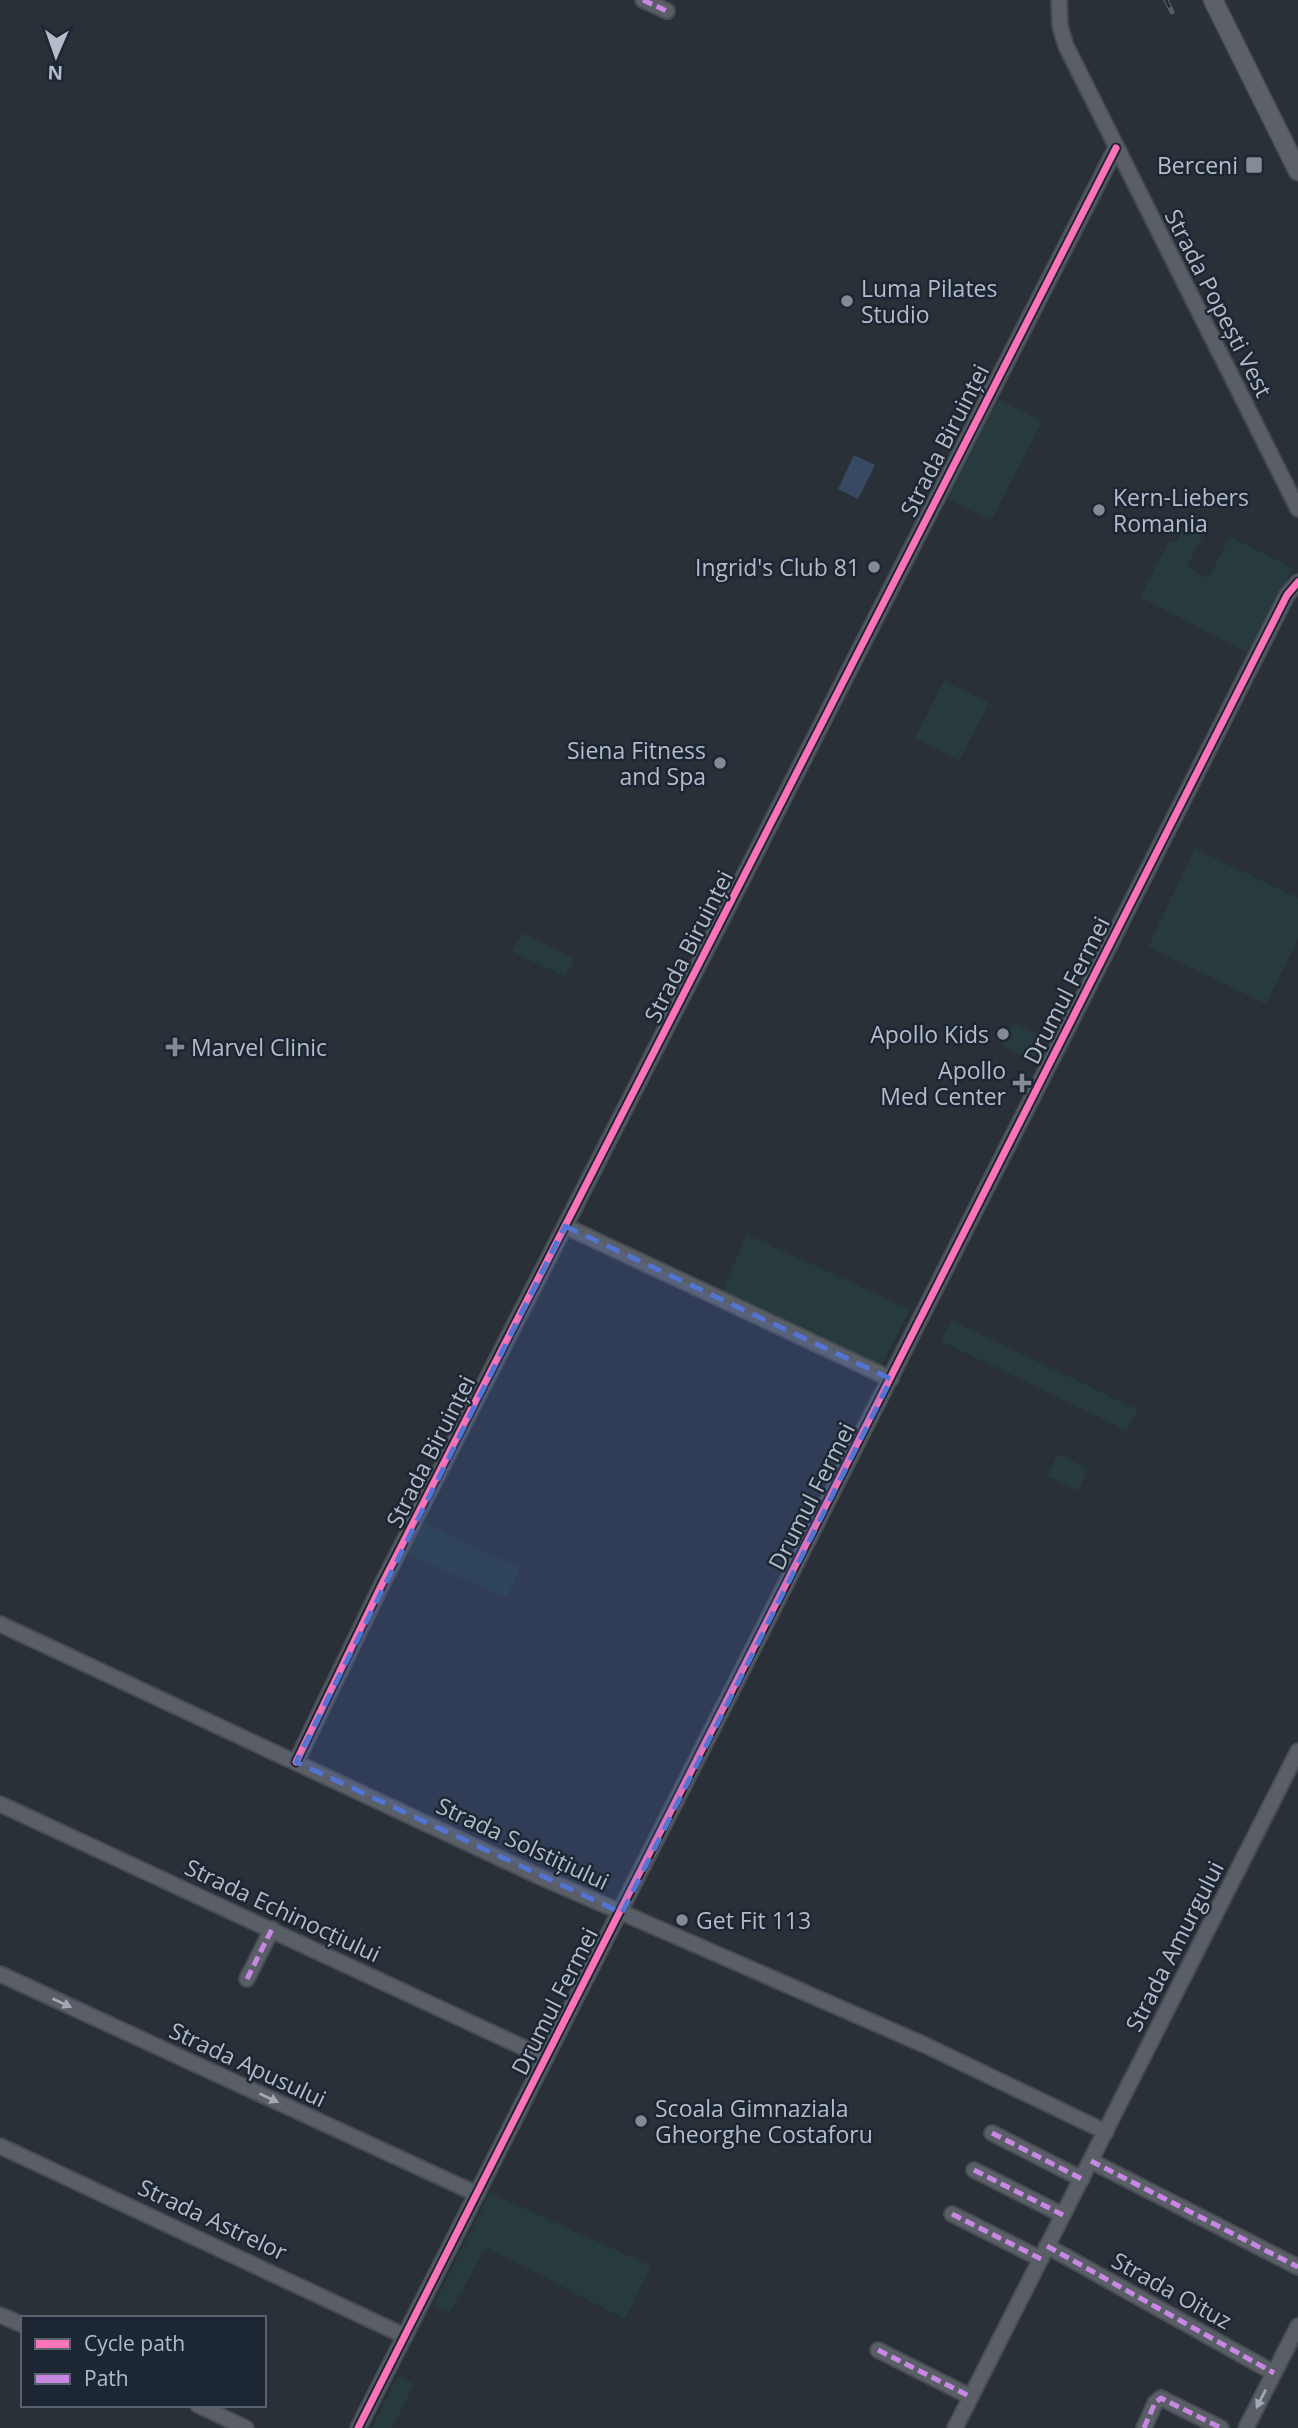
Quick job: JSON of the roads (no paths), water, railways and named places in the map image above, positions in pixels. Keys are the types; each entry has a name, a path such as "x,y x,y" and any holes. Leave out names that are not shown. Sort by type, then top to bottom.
{"main road":[{"path":"1213,0 1298,171"}],"street":[{"path":"643,0 667,11"},
{"name":"Strada Popești Vest","path":"1059,0 1060,26 1066,46 1298,509"},
{"name":"Strada Biruinței","path":"296,1762 565,1226 774,828 1116,148"},
{"name":"Drumul Fermei","path":"358,2428 622,1913 1287,595 1298,582"},
{"path":"565,1226 891,1379"},
{"name":"Strada Solstițiului","path":"0,1624 622,1913 927,2046 1105,2132"},
{"name":"Strada Amurgului","path":"955,2428 1298,1751"},
{"name":"Strada Echinocțiului","path":"0,1804 547,2058"},
{"path":"247,1979 272,1929"},
{"name":"Strada Apusului","path":"0,1974 477,2194"},
{"path":"992,2133 1082,2179"},
{"name":"Strada Astrelor","path":"0,2146 405,2336"},
{"path":"1091,2161 1298,2267"},
{"path":"974,2170 1063,2215"},
{"name":"Strada Oituz","path":"952,2214 1044,2253 1274,2373"},
{"path":"0,2315 21,2324"},
{"path":"1246,2428 1298,2326"},
{"path":"878,2350 971,2397"},
{"path":"1144,2428 1155,2403 1161,2398 1221,2428"},
{"path":"202,2407 246,2428"}],"water":[{"path":"854,455 875,465 858,499 838,489"}],"railway":[{"path":"1166,0 1172,12"}],"place":[{"name":"Berceni","path":"1254,165"},
{"name":"Luma Pilates Studio","path":"847,301"},
{"name":"Kern-Liebers Romania","path":"1099,510"},
{"name":"Ingrid's Club 81","path":"874,567"},
{"name":"Siena Fitness and Spa","path":"720,763"},
{"name":"Apollo Kids","path":"1003,1034"},
{"name":"Marvel Clinic","path":"175,1047"},
{"name":"Apollo Med Center","path":"1022,1083"},
{"name":"Get Fit 113","path":"682,1920"},
{"name":"Scoala Gimnaziala Gheorghe Costaforu","path":"641,2121"}]}
